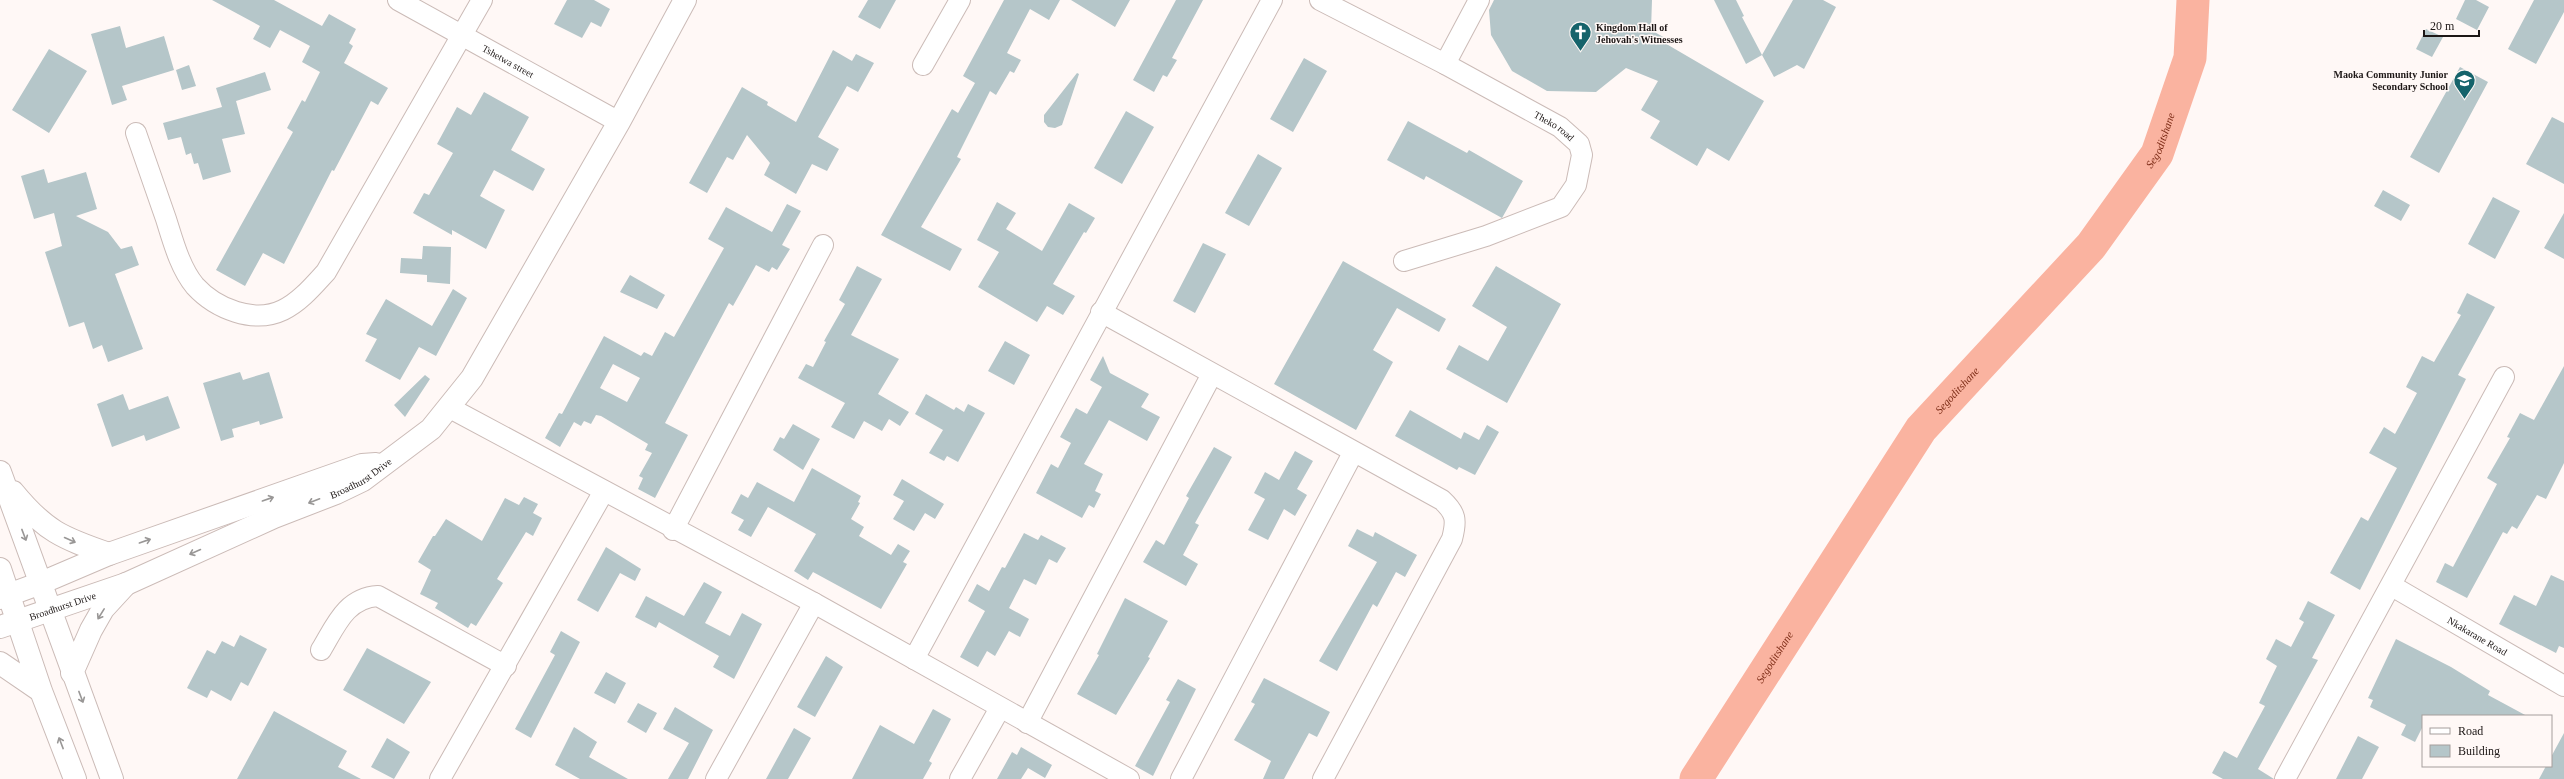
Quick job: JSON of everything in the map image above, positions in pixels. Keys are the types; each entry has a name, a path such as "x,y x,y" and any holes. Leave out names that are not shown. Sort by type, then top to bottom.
{"street":[{"name":"Tshetwa street","path":"398,0 619,122"},
{"path":"136,133 178,256 195,286 217,304 240,314 258,316 283,310 307,293 326,272 482,0"},
{"path":"385,463 430,428 450,408 472,378 619,122 685,0"},
{"path":"923,65 960,0"},
{"path":"914,659 1101,312 1272,0"},
{"name":"Theko road","path":"1320,0 1445,64 1560,127 1579,144 1582,155 1576,184 1560,207 1486,236 1404,261"},
{"path":"1445,64 1479,0"},
{"path":"674,530 822,245"},
{"path":"1101,312 1353,453 1442,500 1453,511 1456,521 1452,539 1323,779"},
{"path":"1026,723 1212,374"},
{"path":"2285,779 2392,586 2504,376"},
{"path":"450,408 674,530 814,604 1124,778"},
{"path":"1181,779 1353,453"},
{"name":"Broadhurst Drive","path":"4,596 41,583 108,554 362,465 385,463"},
{"name":"Broadhurst Drive","path":"9,624 51,611 126,584 274,517 336,493 364,480 385,463"},
{"path":"1,474 29,510 48,528 77,543 108,554"},
{"path":"1,474 72,673 112,779"},
{"path":"440,779 506,666 604,491"},
{"path":"0,569 9,624 41,691 75,779"},
{"path":"72,673 91,630 103,609 126,584"},
{"name":"Nkakarane Road","path":"2392,586 2564,686"},
{"path":"321,650 345,611 364,597 378,596 506,666"},
{"path":"716,779 814,604"},
{"path":"0,663 41,691"},
{"path":"960,779 1000,708"}],"building":[{"path":"212,0 274,0 322,26 329,14 356,29 349,43 353,46 344,63 388,88 378,105 371,101 334,171 332,170 284,264 263,253 245,286 216,270 293,132 287,128 302,100 305,102 320,72 302,62 310,46 280,30 270,48 253,39 260,26"},
{"path":"567,0 594,0 610,9 601,27 591,22 582,38 554,24"},
{"path":"868,0 896,0 880,29 858,17"},
{"path":"1004,0 1060,0 1049,20 1030,9 1007,53 1021,60 1014,73 1010,71 996,95 990,91 957,157 961,159 921,227 962,249 950,271 881,235 952,109 958,113 975,83 963,76"},
{"path":"1071,0 1130,0 1115,27"},
{"path":"1176,0 1203,0 1172,58 1177,60 1167,77 1163,75 1154,92 1133,80"},
{"path":"1494,0 1652,0 1651,30 1665,38 1663,42 1764,101 1729,161 1707,148 1697,166 1650,138 1660,121 1641,110 1658,81 1626,68 1596,92 1547,91 1512,71 1491,35 1489,10"},
{"path":"1714,0 1736,0 1744,16 1742,17 1762,55 1746,64"},
{"path":"1793,0 1823,0 1836,7 1804,69 1797,65 1774,77 1762,55"},
{"path":"2465,0 2476,0 2489,7 2477,30 2456,19"},
{"path":"2534,0 2564,0 2564,12 2536,64 2508,49"},
{"path":"120,26 126,48 164,36 174,70 122,86 127,100 112,105 91,34"},
{"path":"2426,29 2443,37 2432,57 2416,49"},
{"path":"49,49 87,71 49,133 12,110"},
{"path":"833,50 852,61 856,54 874,63 858,92 847,86 818,137 839,149 827,171 812,164 796,194 764,175 770,163 747,135 733,160 727,157 707,193 689,183 742,87 768,102 767,105 796,122"},
{"path":"1304,58 1327,71 1293,132 1270,119"},
{"path":"189,65 196,86 182,90 176,70"},
{"path":"2460,67 2488,82 2439,173 2410,157"},
{"path":"265,72 271,90 236,101 245,134 222,139 231,172 203,180 198,163 194,164 191,153 186,155 181,137 168,140 163,123 222,107 216,88"},
{"path":"1077,73 1079,74 1062,125 1055,128 1048,127 1044,122 1044,115"},
{"path":"484,92 529,117 511,150 545,169 533,191 494,170 480,196 505,210 486,249 452,230 452,235 413,213 424,193 429,195 453,153 437,144 457,107 471,115"},
{"path":"1126,111 1154,127 1122,184 1094,168"},
{"path":"2552,117 2564,123 2564,184 2526,164"},
{"path":"1408,121 1467,153 1469,150 1523,181 1502,218 1426,176 1424,180 1387,160"},
{"path":"1258,154 1282,168 1249,226 1225,213"},
{"path":"44,169 48,183 86,172 97,209 76,216 108,232 121,249 132,246 139,265 115,274 143,349 108,362 102,345 93,349 84,322 69,327 45,252 62,246 54,213 34,219 21,176"},
{"path":"2383,190 2410,205 2401,221 2374,206"},
{"path":"2493,197 2520,211 2495,259 2468,244"},
{"path":"997,202 1016,213 1006,229 1042,251 1069,203 1095,218 1086,233 1084,232 1053,284 1075,296 1063,315 1047,306 1037,322 978,287 999,252 977,240"},
{"path":"787,204 801,211 782,245 790,249 777,270 772,267 769,272 756,265 733,306 729,303 665,423 688,435 655,498 638,489 643,478 639,476 652,453 645,450 648,444 601,416 596,415 591,424 584,421 581,426 574,422 560,447 545,438 559,413 562,414 604,336 641,356 644,352 652,356 665,332 674,337 724,248 708,239 726,207 772,232","holes":["613,364 640,378 627,402 600,388"]},
{"path":"2564,213 2564,259 2544,248"},
{"path":"1203,243 1226,254 1195,313 1173,301"},
{"path":"423,246 451,247 450,284 427,282 427,275 400,273 401,258 422,259"},
{"path":"1343,261 1446,319 1439,332 1397,308 1373,350 1393,362 1356,430 1274,384"},
{"path":"857,266 882,279 851,335 899,359 878,394 909,412 900,426 889,419 882,431 864,421 854,439 831,427 845,403 798,378 806,364 813,367 826,342 824,341 845,304 839,300"},
{"path":"1496,266 1561,304 1507,403 1446,369 1459,345 1488,361 1507,327 1472,306"},
{"path":"630,275 665,295 657,309 620,292"},
{"path":"453,289 467,298 436,356 419,347 400,380 365,361 377,339 366,334 386,299 432,326"},
{"path":"2467,293 2495,307 2458,375 2466,379 2360,590 2330,573 2361,517 2368,521 2397,468 2369,453 2384,427 2395,434 2417,393 2406,387 2422,356 2434,362 2461,315 2457,313"},
{"path":"1005,341 1030,355 1014,385 988,371"},
{"path":"1103,356 1110,373 1149,394 1141,407 1160,417 1147,441 1109,420 1084,464 1103,474 1095,491 1101,494 1094,508 1089,505 1082,518 1036,493 1051,464 1058,468 1071,443 1060,437 1076,408 1087,414 1102,387 1090,380"},
{"path":"2564,366 2564,463 2546,499 2537,495 2517,529 2512,526 2507,534 2503,532 2467,598 2436,582 2445,563 2453,567 2497,484 2487,478 2510,438 2507,437 2520,413 2534,420"},
{"path":"240,372 243,380 269,372 283,418 260,425 259,421 232,429 234,437 221,441 203,383"},
{"path":"425,375 430,379 405,417 394,405"},
{"path":"123,394 129,410 168,396 180,428 146,441 144,435 112,447 97,404"},
{"path":"926,394 954,410 956,407 964,412 968,404 985,413 958,462 947,456 944,461 929,453 943,430 915,414"},
{"path":"1410,410 1461,439 1464,432 1479,440 1487,425 1499,432 1475,475 1459,467 1457,470 1395,436"},
{"path":"793,424 820,439 803,470 773,450 780,437 784,439"},
{"path":"1214,447 1232,457 1195,523 1199,525 1183,555 1198,564 1186,586 1143,562 1156,540 1164,545 1189,498 1186,496"},
{"path":"1295,451 1313,461 1297,489 1307,495 1295,516 1284,509 1268,540 1248,530 1265,499 1254,493 1265,472 1279,480"},
{"path":"812,468 861,496 858,502 860,503 851,519 864,527 859,536 891,555 898,544 910,551 903,562 907,564 881,609 813,572 808,580 794,571 816,534 768,507 751,537 738,530 744,520 731,513 741,494 748,498 757,482 794,502"},
{"path":"902,479 944,504 935,519 925,513 914,531 893,519 904,501 893,495"},
{"path":"524,497 538,504 533,513 542,518 533,536 526,532 497,579 503,583 476,626 471,623 468,628 435,608 438,603 420,594 431,570 418,562 433,536 435,536 446,519 482,541 505,498 519,505"},
{"path":"1357,529 1373,537 1375,532 1417,555 1405,577 1396,572 1377,607 1373,604 1337,671 1319,661 1377,562 1348,546"},
{"path":"1024,533 1038,540 1041,535 1066,548 1057,563 1049,559 1036,585 1024,579 1009,608 1029,619 1020,637 1009,631 995,656 987,651 978,667 960,657 985,611 968,601 977,584 989,591 1002,567 1005,568"},
{"path":"606,547 641,569 635,581 620,573 598,612 577,600"},
{"path":"2551,575 2564,581 2564,648 2559,646 2556,653 2499,624 2514,595 2536,606"},
{"path":"704,582 722,592 705,623 730,636 742,613 762,624 734,679 713,667 719,656 659,622 656,628 635,617 646,596 684,616"},
{"path":"1125,598 1168,621 1148,657 1150,658 1116,715 1077,694 1099,655 1097,654"},
{"path":"2308,601 2335,615 2312,658 2318,660 2258,769 2274,779 2223,779 2212,773 2224,751 2237,758 2265,706 2259,703 2277,666 2266,659 2276,639 2291,647 2304,622 2299,619"},
{"path":"561,631 580,642 531,738 515,729 555,655 550,652"},
{"path":"240,635 267,649 248,686 241,682 231,701 211,690 207,698 187,688 207,650 215,654 222,641 234,647"},
{"path":"2396,639 2451,667 2490,691 2488,695 2525,715 2422,715 2422,728 2415,742 2401,735 2406,725 2370,707 2373,700 2368,698"},
{"path":"367,648 431,682 404,724 343,690"},
{"path":"826,656 843,667 815,717 797,707"},
{"path":"606,672 626,683 615,704 594,693"},
{"path":"1264,678 1330,712 1317,737 1309,733 1284,779 1263,779 1271,761 1234,740 1255,704 1251,702"},
{"path":"1178,679 1196,689 1153,776 1135,766 1170,702 1166,700"},
{"path":"638,703 657,713 646,733 627,722"},
{"path":"675,707 713,730 688,779 668,779 689,743 663,729"},
{"path":"933,709 951,719 929,761 932,763 923,779 852,779 880,725 914,744"},
{"path":"274,711 347,751 338,767 361,779 237,779"},
{"path":"574,727 597,742 589,757 628,779 580,779 555,765"},
{"path":"794,728 811,738 788,779 766,779"},
{"path":"2564,733 2564,779 2539,779 2545,767 2552,767 2552,755"},
{"path":"2358,736 2379,747 2362,779 2336,779"},
{"path":"387,738 410,752 394,779 371,767"},
{"path":"1021,747 1052,765 1045,778 1028,768 1021,779 997,779 1012,752 1017,755"}],"waterway":[{"name":"Segoditshane","path":"1696,779 1921,429 2091,246 2157,154 2190,58 2193,0"}],"place":[{"name":"Kingdom Hall of Jehovah's Witnesses","path":"1580,52"},
{"name":"Maoka Community Junior Secondary School","path":"2464,100"}]}
